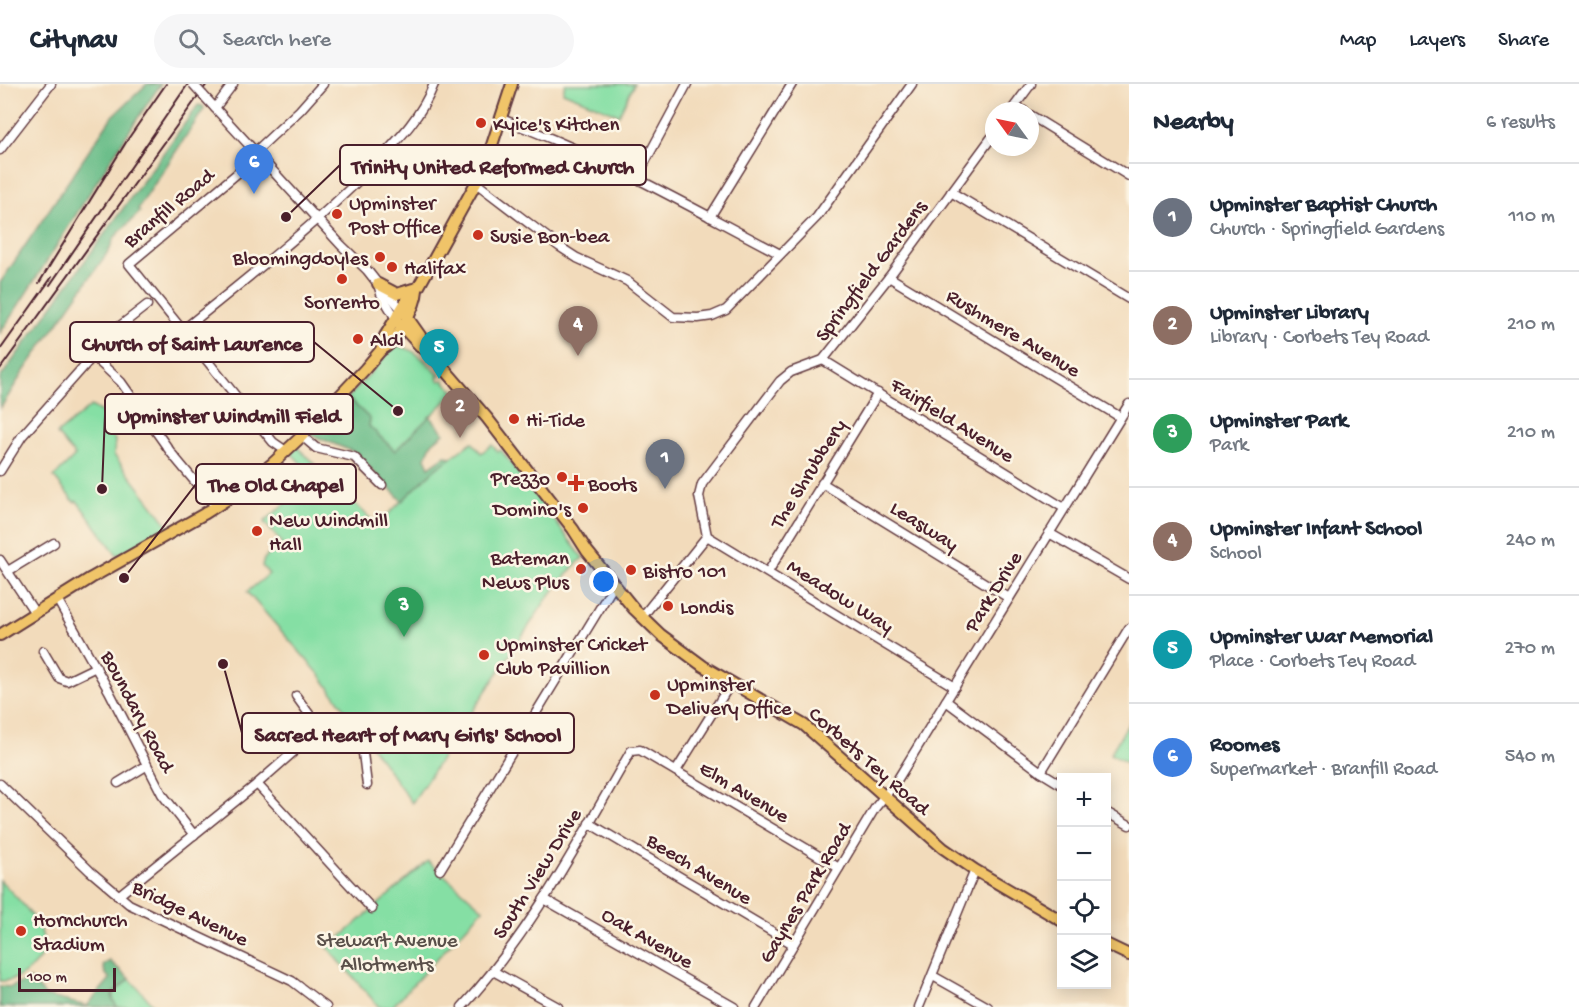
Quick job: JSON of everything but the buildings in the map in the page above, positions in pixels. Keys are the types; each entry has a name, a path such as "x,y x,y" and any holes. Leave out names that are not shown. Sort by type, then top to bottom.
{"main road":[{"path":"381,350 382,341 416,299 418,288 476,183 512,84"},
{"path":"379,286 397,294 418,288"},
{"path":"0,635 216,507 302,436 381,350 393,340 402,318"},
{"name":"Corbets Tey Road","path":"402,318 487,418 614,585 661,635 702,666 804,725 943,848 975,870 1057,918"},
{"path":"393,340 405,341 422,350 428,350"},
{"path":"1111,946 1129,955"}],"street":[{"path":"0,150 3,139 51,84"},
{"path":"193,84 316,219 367,270 379,286 381,294 402,318"},
{"path":"215,108 233,84"},
{"name":"Branfill Road","path":"183,330 129,264 256,154 323,84"},
{"path":"286,451 273,442 183,330 352,186 402,136 417,116 434,84"},
{"path":"637,177 687,84"},
{"path":"710,218 792,84"},
{"path":"476,183 568,252 627,281 673,317 712,316 726,310 817,217 912,84"},
{"path":"1018,102 1031,84"},
{"path":"501,118 548,136 637,177 780,254"},
{"path":"1039,121 1129,176"},
{"name":"Springfield Gardens","path":"707,536 699,496 702,484 780,381 791,372 823,360 890,276 985,146"},
{"path":"951,192 1129,299"},
{"name":"Rushmere Avenue","path":"890,276 1120,417"},
{"path":"0,471 22,436 120,326 147,305"},
{"path":"93,356 121,382 172,454 216,507"},
{"name":"Fairfield Avenue","path":"823,360 1064,508"},
{"name":"The Shrubbery","path":"768,572 878,393"},
{"name":"Park Drive","path":"885,796 896,782 1129,404"},
{"path":"302,436 316,448 354,457 382,485"},
{"name":"Leasway","path":"822,483 1009,598"},
{"path":"1049,533 1129,579"},
{"path":"642,617 707,536"},
{"name":"Meadow Way","path":"707,536 955,687"},
{"path":"8,571 54,543"},
{"path":"0,560 35,613"},
{"path":"440,870 614,585"},
{"name":"Boundary Road","path":"57,600 96,667 162,794 194,835"},
{"path":"1041,772 1129,628"},
{"path":"42,651 59,678 67,681 96,667"},
{"path":"676,771 731,683"},
{"path":"296,696 317,725"},
{"path":"946,701 1057,782"},
{"path":"317,725 336,723 348,732 363,753 367,785"},
{"path":"118,896 257,784 307,740 317,725"},
{"name":"Elm Avenue","path":"631,750 640,750 839,868"},
{"name":"South View Drive","path":"462,1007 519,937 544,899 631,750"},
{"path":"118,783 147,766"},
{"name":"Bridge Avenue","path":"0,784 118,896 138,909 292,981 326,1007"},
{"path":"257,784 372,909"},
{"name":"Gaynes Park Road","path":"756,1007 875,808 885,796"},
{"path":"1111,814 1129,825"},
{"name":"Beech Avenue","path":"589,823 793,944"},
{"path":"919,1007 975,870"},
{"name":"Oak Avenue","path":"544,899 734,1007"},
{"path":"493,971 558,1007"},
{"path":"933,976 988,1007"}],"green space":[{"path":"147,84 161,84 0,333 0,283 111,118"},
{"path":"565,84 634,84 619,115 563,92"},
{"path":"198,105 203,106 204,109 138,209 140,212 114,238 110,249 0,409 0,378"},
{"path":"397,346 409,349 420,357 439,375 437,378 440,381 443,380 455,392 395,451 369,426 370,419 348,398"},
{"path":"348,398 370,419 369,426 395,451 430,416 444,433 432,443 425,458 429,467 445,456 452,457 434,470 402,501 354,452 309,434"},
{"path":"91,406 103,413 100,417 105,422 103,425 115,440 114,455 171,529 117,555 77,501 74,502 54,477 75,456 57,434"},
{"path":"472,442 481,453 492,445 498,452 501,450 583,558 546,600 412,803 320,675 247,592 269,574 262,566 264,559 282,543 264,522 315,478 291,453 297,447 377,525 434,470"},
{"path":"1129,723 1129,764 1110,754"},
{"name":"Stewart Avenue Allotments","path":"428,861 483,909 392,1007 379,1007 328,948"},
{"name":"Hornchurch Stadium","path":"0,880 35,920 44,943 41,955 29,970 14,979 5,981 0,981"},
{"path":"110,961 130,979 113,993 112,998 117,1007 0,1007 0,986 11,987 30,979 46,996 87,1006 110,979 103,965"},
{"path":"130,979 155,1007 117,1007 113,998 114,994"}],"railway":[{"path":"39,283 128,139 166,84"},
{"path":"50,285 188,84"},
{"path":"0,369 207,84"},
{"path":"0,350 52,277"}],"place":[{"name":"Kyice's Kitchen","path":"481,123"},
{"name":"Roomes","path":"254,194"},
{"name":"Upminster Post Office","path":"337,214"},
{"name":"Trinity United Reformed Church","path":"286,217"},
{"name":"Susie Bon-bea","path":"478,235"},
{"name":"Bloomingdoyles","path":"380,257"},
{"name":"Halifax","path":"392,267"},
{"name":"Sorrento","path":"342,279"},
{"name":"Aldi","path":"358,339"},
{"name":"Upminster Infant School","path":"578,356"},
{"name":"Upminster War Memorial","path":"439,379"},
{"name":"Church of Saint Laurence","path":"398,411"},
{"name":"Hi-Tide","path":"514,419"},
{"name":"Upminster Library","path":"460,438"},
{"name":"Prezzo","path":"562,477"},
{"name":"Boots","path":"576,483"},
{"name":"Upminster Windmill Field","path":"102,489"},
{"name":"Upminster Baptist Church","path":"665,489"},
{"name":"Domino's","path":"583,508"},
{"name":"New Windmill Hall","path":"257,531"},
{"name":"Bateman News Plus","path":"581,569"},
{"name":"Bistro 101","path":"631,570"},
{"name":"The Old Chapel","path":"124,578"},
{"name":"Londis","path":"668,606"},
{"name":"Upminster Park","path":"404,637"},
{"name":"Upminster Cricket Club Pavillion","path":"484,655"},
{"name":"Sacred Heart of Mary Girls' School","path":"223,664"},
{"name":"Upminster Delivery Office","path":"655,695"},
{"name":"Hornchurch Stadium","path":"21,931"}]}
